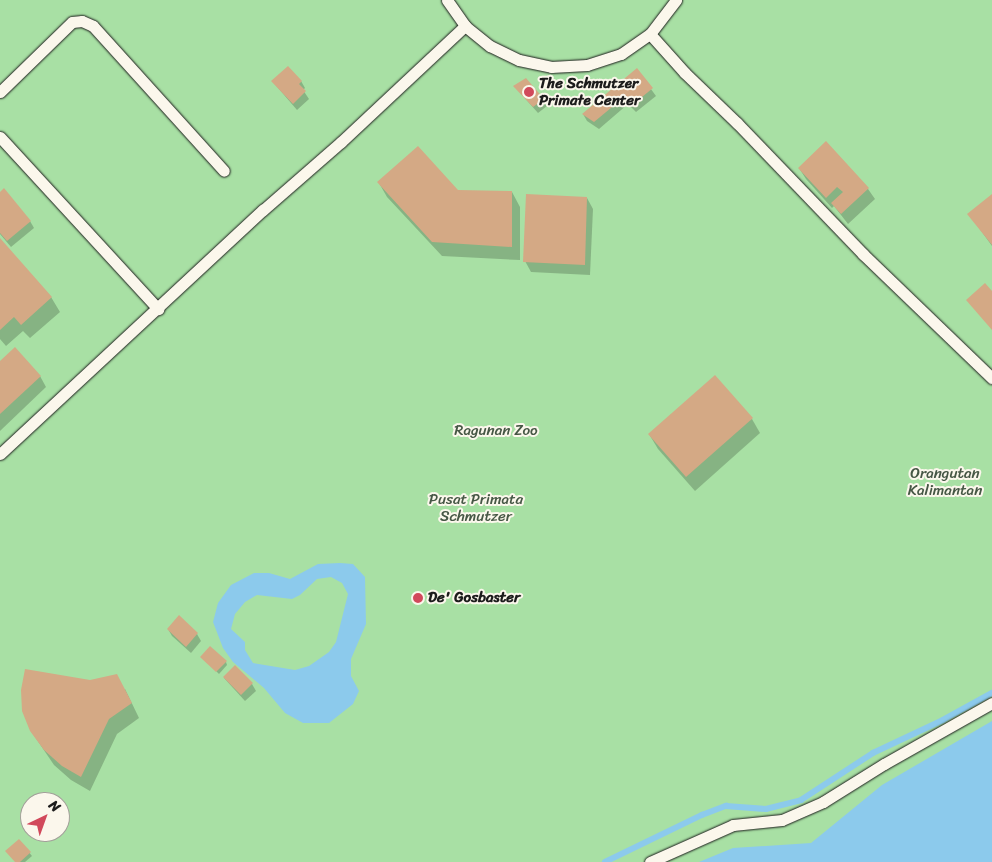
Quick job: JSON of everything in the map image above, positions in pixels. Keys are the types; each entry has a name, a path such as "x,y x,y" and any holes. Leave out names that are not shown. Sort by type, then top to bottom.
{"lane":[{"path":"447,0 466,26 498,50 520,60 551,67 587,65 621,54 650,34 676,0"},
{"path":"0,92 72,22 82,21 93,26 224,171"},
{"path":"0,454 466,26"},
{"path":"650,34 685,73 737,123 864,254 992,378"},
{"path":"0,137 158,308"},
{"path":"650,862 733,825 782,820 823,802 884,764 992,703"}],"green space":[{"name":"Ragunan Zoo","path":"0,0 992,0 992,862 0,862"}],"water":[{"path":"318,564 353,564 365,577 366,624 351,659 351,676 359,691 353,704 329,723 303,723 285,713 264,688 233,662 223,648 213,622 218,603 231,585 254,573 269,573 290,579","holes":["331,577 342,583 348,594 336,642 329,652 309,666 295,670 253,663 245,650 245,642 231,629 235,614 245,602 257,595 292,599 300,595 317,579"]},
{"path":"992,721 992,862 699,862 733,848 811,843 882,785"}],"building":[{"path":"288,66 302,81 299,84 306,91 293,104 271,81"},
{"path":"637,68 653,88 631,106 623,98 594,122 582,114"},
{"path":"526,78 544,99 533,107 513,86"},
{"path":"826,141 869,188 841,214 831,203 843,192 837,187 826,198 798,168"},
{"path":"418,146 458,190 512,191 512,247 432,242 377,182"},
{"path":"4,188 31,221 7,241 0,233 0,192"},
{"path":"526,194 587,197 585,265 523,262"},
{"path":"992,194 992,245 967,214"},
{"path":"0,238 52,297 21,325 14,317 0,330"},
{"path":"985,283 992,291 992,330 966,300"},
{"path":"15,347 41,376 0,414 0,361"},
{"path":"715,375 753,418 686,477 648,434"},
{"path":"179,615 198,633 186,647 167,629"},
{"path":"210,646 227,661 216,672 200,657"},
{"path":"235,665 253,683 241,695 223,677"},
{"path":"25,669 90,680 117,674 132,703 109,719 81,777 62,766 44,750 30,731 22,711 21,690"},
{"path":"19,839 31,852 20,862 15,862 5,851"}],"waterway":[{"path":"605,862 702,815 726,806 766,809 801,800 873,753 943,720 992,693"}],"place":[{"name":"The Schmutzer Primate Center","path":"529,92"},
{"name":"De' Gosbaster","path":"418,598"}],"park label":[{"name":"Orangutan Kalimantan","path":"945,482"},
{"name":"Pusat Primata Schmutzer","path":"476,508"}]}
